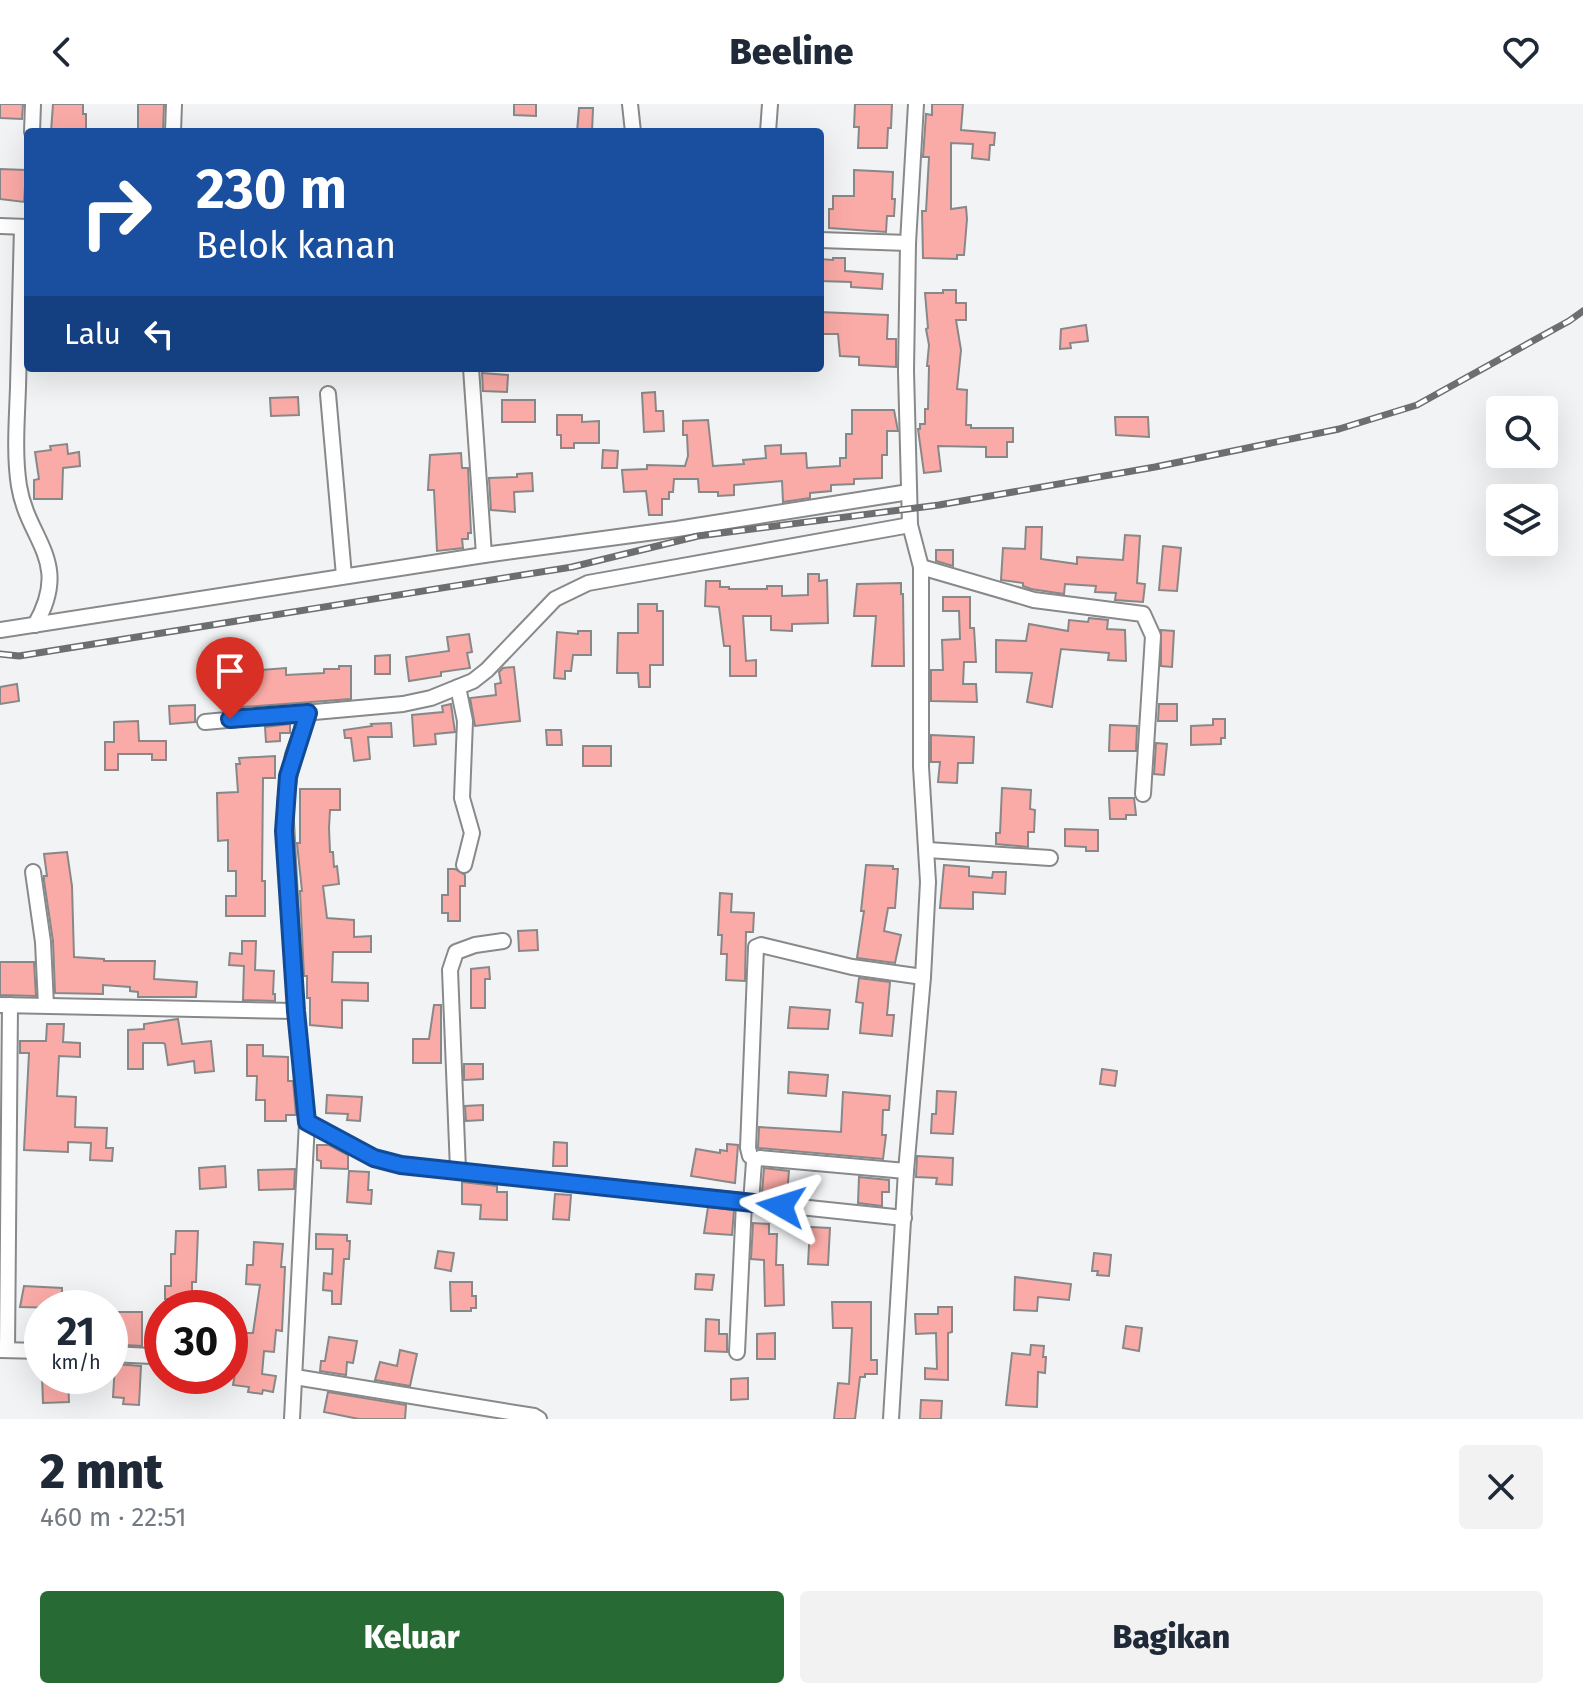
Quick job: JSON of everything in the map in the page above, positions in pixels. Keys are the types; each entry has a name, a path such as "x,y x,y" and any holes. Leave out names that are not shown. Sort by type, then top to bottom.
{"street":[{"path":"32,128 33,104"},
{"path":"173,128 174,104"},
{"path":"630,104 633,128"},
{"path":"768,128 770,104"},
{"path":"891,1419 906,1171 923,977 928,850 921,767 921,567 910,525 906,371 908,243 916,104"},
{"path":"0,226 24,225"},
{"path":"824,240 908,243"},
{"path":"24,271 17,432 18,483 42,543 49,575 49,593 35,625"},
{"path":"471,372 484,555"},
{"path":"328,394 344,576"},
{"path":"0,630 909,492"},
{"path":"205,722 403,704 431,698 473,681 555,599 588,583 910,525"},
{"path":"921,567 1034,600 1143,614 1153,636 1143,794"},
{"path":"458,687 465,721 462,798 472,833 464,865"},
{"path":"292,1419 307,1122 296,1011 285,803 293,755 308,713"},
{"path":"928,850 1050,858"},
{"path":"33,872 43,942 46,1005"},
{"path":"458,1170 450,970 456,952 475,945 503,941"},
{"path":"756,1160 750,1156 748,1148 756,947 761,945 852,967 923,977"},
{"path":"24,1351 4,1350 5,1005 296,1011"},
{"path":"307,1122 387,1162 904,1218"},
{"path":"756,1160 906,1171"},
{"path":"737,1352 747,1203 756,1160"},
{"path":"295,1377 539,1419"}],"building":[{"path":"0,104 23,104 22,119 0,118"},
{"path":"53,104 83,104 86,128 51,128"},
{"path":"138,104 164,104 163,128 138,128"},
{"path":"514,104 536,104 536,116 514,115"},
{"path":"855,104 892,104 887,148 858,148 859,127 854,127"},
{"path":"932,104 963,104 961,130 995,133 989,160 972,158 973,144 951,143 951,209 966,207 967,219 964,255 957,255 957,259 923,258 922,211 926,211 929,157 923,157 926,114 932,115"},
{"path":"579,108 593,108 592,128 577,128"},
{"path":"0,169 24,170 24,202 0,199"},
{"path":"854,170 893,172 894,216 887,216 886,232 829,228 833,196 854,196"},
{"path":"845,258 845,271 883,274 882,289 851,287 851,282 824,281 824,259"},
{"path":"943,290 956,290 956,303 966,303 966,320 956,320 961,350 957,389 967,390 966,425 971,425 971,428 1013,428 1013,442 1007,442 1007,457 986,457 986,447 938,446 941,471 924,473 918,429 920,424 925,424 925,409 928,409 929,345 925,293 943,293"},
{"path":"824,312 888,315 887,339 896,339 896,367 859,365 859,357 840,356 838,334 824,334"},
{"path":"1086,325 1088,341 1070,343 1071,348 1060,349 1061,329"},
{"path":"482,373 508,375 507,392 483,391"},
{"path":"655,392 656,411 663,411 664,431 644,432 642,393"},
{"path":"298,397 299,415 271,416 270,398"},
{"path":"502,400 535,400 535,422 502,422"},
{"path":"852,410 894,410 898,431 887,431 887,455 882,455 882,478 854,479 854,484 831,485 831,491 810,493 810,498 783,502 782,481 734,485 734,495 718,496 718,492 699,492 698,479 674,479 669,499 662,499 662,515 649,515 646,491 624,492 622,470 647,469 647,465 685,466 688,456 683,421 708,420 713,466 744,464 743,460 766,458 765,446 781,445 781,454 806,453 807,468 840,466 840,458 846,458 846,434 852,434"},
{"path":"557,415 582,415 582,422 599,421 599,443 574,443 574,448 561,448 561,435 557,435"},
{"path":"1115,417 1148,417 1149,437 1116,435"},
{"path":"67,444 68,454 79,452 80,466 63,468 62,499 34,499 34,480 39,479 35,452"},
{"path":"603,450 618,451 617,468 602,468"},
{"path":"461,453 462,468 468,468 471,533 468,533 468,539 462,539 463,548 437,551 434,490 428,490 430,455"},
{"path":"532,473 533,491 514,492 515,512 491,510 489,478"},
{"path":"1026,527 1042,527 1041,559 1077,564 1077,557 1123,560 1125,535 1140,536 1137,583 1145,584 1143,602 1115,600 1116,593 1095,592 1096,586 1065,584 1064,594 1001,580 1003,548 1025,549"},
{"path":"1163,546 1181,548 1177,591 1159,590"},
{"path":"936,550 953,550 953,566 936,561"},
{"path":"808,574 819,574 819,581 827,580 828,623 792,624 792,631 771,630 771,616 743,616 746,661 756,660 756,676 730,676 730,646 724,646 719,607 705,606 706,581 720,581 720,587 729,589 782,586 782,596 808,595"},
{"path":"901,583 904,666 872,666 876,616 854,616 857,584"},
{"path":"943,597 970,597 970,628 974,628 976,662 964,662 963,684 976,684 977,702 931,701 931,670 943,670 942,640 960,639 959,611 943,611"},
{"path":"638,604 657,604 657,611 663,611 663,665 650,665 650,687 639,687 638,673 617,673 618,633 638,633"},
{"path":"1089,618 1108,620 1107,629 1125,630 1126,661 1108,660 1109,653 1061,649 1052,707 1027,702 1032,673 996,672 996,640 1026,641 1029,624 1068,631 1069,620 1088,622"},
{"path":"1161,630 1174,631 1172,667 1161,666"},
{"path":"578,631 591,631 591,655 573,655 571,671 565,671 565,679 554,678 557,632 578,634"},
{"path":"469,634 472,652 467,653 470,668 409,681 406,657 449,651 447,637"},
{"path":"390,655 390,674 375,674 375,656"},
{"path":"339,666 351,666 351,699 229,708 226,680 234,680 233,672 286,668 286,675 324,673 324,669 339,669"},
{"path":"514,667 520,721 475,726 470,698 496,695 495,684 501,683 499,672 503,668"},
{"path":"17,684 19,701 0,704 0,687"},
{"path":"451,704 455,732 435,734 436,744 414,746 412,715 443,712 442,706"},
{"path":"1159,704 1177,704 1177,721 1158,721"},
{"path":"195,705 195,722 170,724 169,706"},
{"path":"1213,719 1225,719 1225,738 1221,738 1221,744 1191,745 1191,726 1213,725"},
{"path":"138,721 139,741 166,741 166,760 152,760 152,754 118,754 118,770 105,770 105,742 114,742 114,722"},
{"path":"391,723 392,737 368,737 370,759 354,761 351,738 345,738 344,730"},
{"path":"290,724 290,733 280,733 280,741 266,742 265,727"},
{"path":"1110,725 1137,726 1136,751 1109,751"},
{"path":"546,730 561,730 562,745 547,745"},
{"path":"931,735 974,737 973,763 958,763 957,783 938,782 940,762 931,762"},
{"path":"1156,743 1167,744 1164,775 1154,774"},
{"path":"583,746 611,746 611,766 583,766"},
{"path":"275,756 275,778 263,778 262,881 265,881 265,916 226,916 226,896 236,896 236,871 228,871 228,840 218,841 217,793 238,792 236,764 240,764 239,758"},
{"path":"1002,788 1031,790 1030,809 1035,810 1034,832 1028,832 1028,847 996,844 996,833 1000,833"},
{"path":"300,789 340,789 340,810 330,810 329,828 330,852 333,852 334,867 337,866 339,884 323,886 327,918 354,920 354,937 371,936 371,952 333,952 332,982 368,983 368,1001 342,1000 342,1028 310,1025 310,998 307,998 307,976 304,976 302,891 297,843 300,843"},
{"path":"1109,798 1134,798 1136,815 1126,815 1126,819 1110,819"},
{"path":"1065,829 1098,830 1098,851 1065,846"},
{"path":"67,852 72,886 74,957 104,961 155,961 154,979 197,982 196,997 138,997 138,992 130,991 130,987 103,985 103,994 55,993 44,854"},
{"path":"866,865 898,869 895,908 888,908 884,931 901,935 895,963 857,958 864,911 861,911"},
{"path":"944,865 969,867 969,876 992,878 993,872 1006,872 1005,894 973,892 973,909 940,908"},
{"path":"448,869 465,875 465,886 460,886 460,921 448,921 448,913 442,913 442,895 448,895"},
{"path":"720,893 732,894 731,912 754,913 753,932 746,932 745,981 726,980 727,954 721,954 722,935 718,935"},
{"path":"537,930 538,950 519,951 518,931"},
{"path":"242,941 256,941 255,970 274,971 275,1001 243,1000 244,966 229,965 230,953 242,954"},
{"path":"0,962 34,962 36,996 0,995"},
{"path":"489,967 490,979 485,979 485,1008 471,1008 471,969"},
{"path":"859,978 890,982 887,1015 894,1015 892,1036 860,1033 863,1003 856,1002"},
{"path":"434,1005 441,1005 441,1063 413,1063 413,1039 429,1039"},
{"path":"790,1007 830,1010 828,1029 788,1028"},
{"path":"178,1019 182,1044 211,1041 214,1071 195,1073 194,1061 168,1065 163,1043 143,1043 143,1069 128,1069 128,1030 144,1029 144,1024"},
{"path":"47,1024 64,1024 63,1042 80,1043 80,1057 59,1056 57,1096 76,1097 75,1127 107,1128 106,1148 113,1148 112,1161 90,1160 91,1143 68,1142 68,1152 24,1150 29,1053 20,1053 20,1041 46,1041"},
{"path":"247,1045 263,1045 263,1056 288,1057 288,1081 293,1081 296,1115 286,1115 286,1121 265,1121 265,1100 256,1100 257,1076 247,1076"},
{"path":"464,1064 483,1064 483,1079 464,1080"},
{"path":"1102,1069 1117,1071 1115,1086 1100,1084"},
{"path":"789,1072 828,1075 826,1096 788,1093"},
{"path":"937,1091 956,1092 953,1134 931,1133"},
{"path":"843,1092 890,1096 889,1110 883,1110 882,1135 886,1135 883,1159 758,1148 759,1127 841,1132"},
{"path":"327,1095 362,1097 360,1121 347,1120 348,1114 326,1113"},
{"path":"483,1105 483,1120 466,1121 465,1106"},
{"path":"554,1142 567,1143 567,1166 553,1166"},
{"path":"727,1144 738,1145 735,1183 691,1176 696,1149 720,1153 720,1150 727,1151"},
{"path":"317,1145 329,1145 348,1155 348,1169 321,1168 321,1161 317,1160"},
{"path":"917,1156 953,1158 952,1185 936,1184 937,1178 916,1177"},
{"path":"225,1166 226,1187 200,1189 199,1168"},
{"path":"764,1168 789,1171 787,1194 762,1193"},
{"path":"295,1169 294,1189 259,1190 258,1170"},
{"path":"349,1171 369,1172 371,1204 347,1202"},
{"path":"859,1177 889,1180 889,1192 882,1192 882,1206 858,1203"},
{"path":"462,1182 497,1186 497,1192 507,1192 507,1220 480,1219 481,1205 462,1204"},
{"path":"555,1194 571,1195 569,1220 553,1219"},
{"path":"708,1207 734,1210 732,1235 704,1233"},
{"path":"753,1223 769,1224 769,1234 777,1234 776,1265 783,1265 784,1305 765,1306 764,1260 751,1259"},
{"path":"810,1227 830,1228 828,1265 808,1264"},
{"path":"176,1231 198,1231 196,1282 192,1282 192,1290 165,1290 165,1286 171,1286 171,1254 175,1254"},
{"path":"316,1234 347,1235 347,1241 350,1241 349,1259 344,1259 341,1304 332,1304 332,1291 323,1290 324,1273 332,1274 333,1249 316,1249"},
{"path":"254,1242 283,1244 282,1331 276,1330 274,1352 264,1351 262,1374 276,1376 273,1392 263,1390 262,1394 248,1392 248,1333 253,1333 260,1285 246,1284 247,1265 253,1265"},
{"path":"438,1251 454,1253 451,1271 435,1268"},
{"path":"1094,1253 1111,1255 1109,1276 1097,1275 1098,1271 1092,1271"},
{"path":"696,1274 714,1275 712,1290 695,1289"},
{"path":"1015,1277 1071,1284 1069,1300 1038,1297 1037,1311 1014,1310"},
{"path":"450,1282 472,1282 476,1308 451,1311"},
{"path":"24,1286 62,1288 24,1290 24,1307 20,1307"},
{"path":"832,1302 871,1302 871,1360 877,1360 877,1374 860,1377 855,1419 834,1419 838,1383 849,1384 852,1328 833,1328"},
{"path":"938,1307 952,1307 952,1332 948,1333 948,1380 925,1379 925,1368 937,1369 936,1333 916,1334 915,1314 938,1314"},
{"path":"128,1312 142,1312 142,1346 128,1345"},
{"path":"706,1319 719,1320 719,1334 727,1334 727,1352 705,1351"},
{"path":"1126,1326 1142,1328 1139,1351 1123,1348"},
{"path":"775,1333 775,1359 757,1359 757,1334"},
{"path":"329,1337 357,1341 353,1363 347,1362 346,1375 320,1371"},
{"path":"1031,1345 1044,1346 1043,1357 1046,1357 1045,1373 1038,1372 1037,1407 1006,1405 1012,1353 1030,1355"},
{"path":"400,1350 417,1354 410,1386 375,1380 380,1362 397,1366"},
{"path":"128,1365 141,1366 139,1405 123,1404 124,1398 113,1397 113,1394 128,1394"},
{"path":"748,1378 748,1399 731,1400 731,1379"},
{"path":"328,1392 406,1405 405,1419 359,1419 324,1412"},
{"path":"43,1394 69,1394 69,1402 43,1403"},
{"path":"921,1400 942,1401 941,1419 920,1419"}],"railway":[{"path":"0,654 19,656 572,567 698,536 939,505 1155,467 1339,429 1417,405 1583,311"}],"route":[{"path":"230,719 308,713 288,776 284,831 307,1122 374,1158 401,1165 781,1206"}]}
